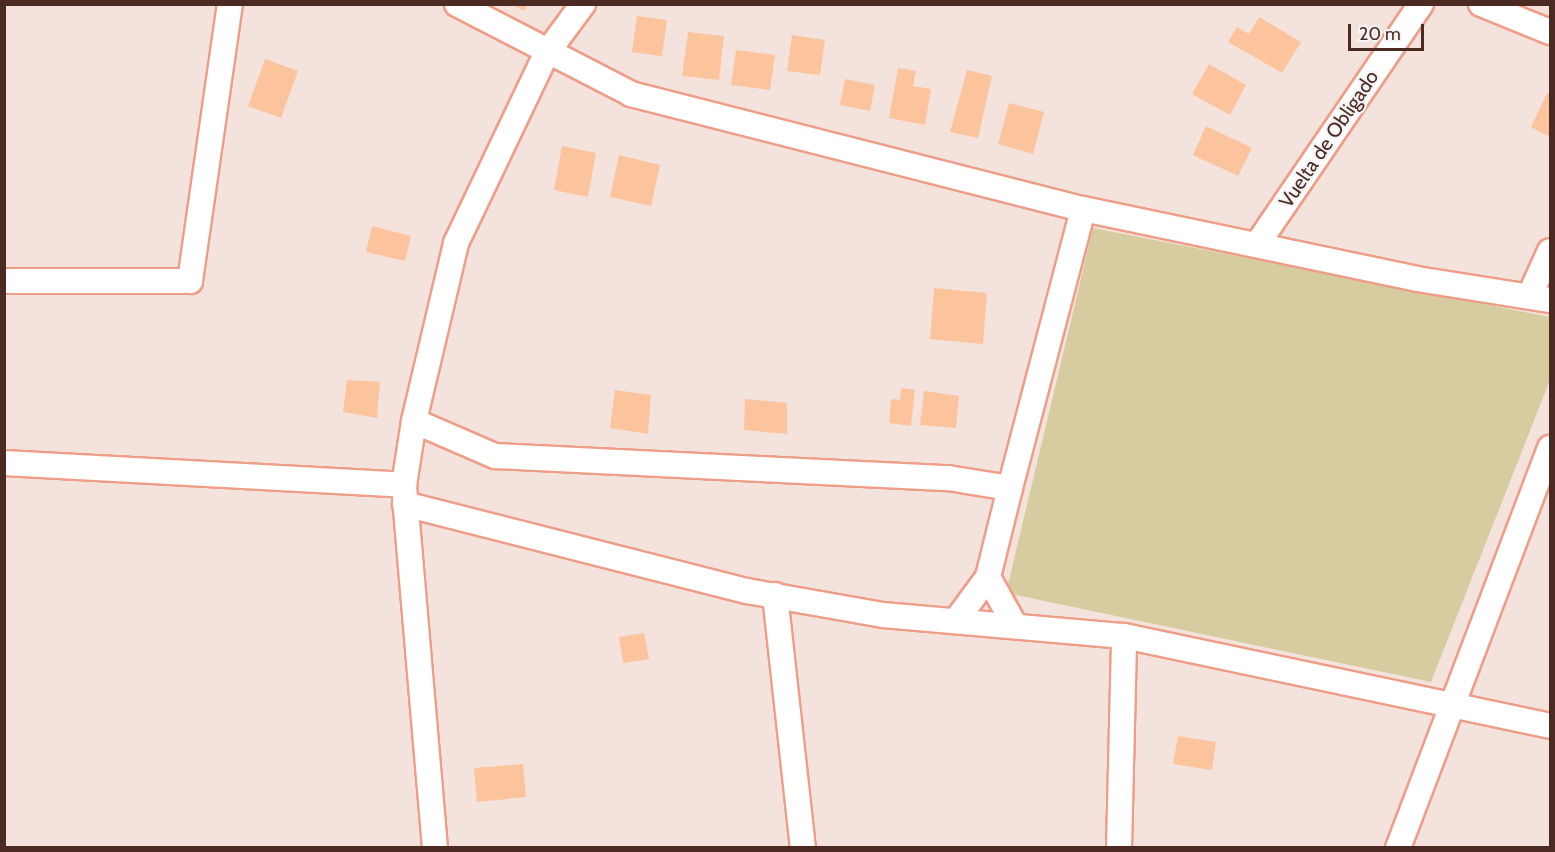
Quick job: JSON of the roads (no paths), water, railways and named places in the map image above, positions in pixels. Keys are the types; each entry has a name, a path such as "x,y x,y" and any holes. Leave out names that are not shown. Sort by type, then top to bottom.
{"street":[{"path":"4,281 190,280 230,4"},
{"path":"457,4 546,54 631,94 1083,209 1258,243 1417,279 1540,297 1551,251"},
{"path":"435,848 405,495 414,421 456,243 546,54 583,4"},
{"name":"Vuelta de Obligado","path":"1258,243 1421,4"},
{"path":"1481,4 1551,32"},
{"path":"958,618 988,577 1083,209"},
{"path":"414,421 495,456 948,478 1010,488"},
{"path":"1398,848 1551,448"},
{"path":"4,463 405,495 775,596 883,615 958,618 1124,636 1451,707 1551,726"},
{"path":"988,577 1014,624"},
{"path":"775,596 803,848"},
{"path":"1119,848 1124,636"}]}
